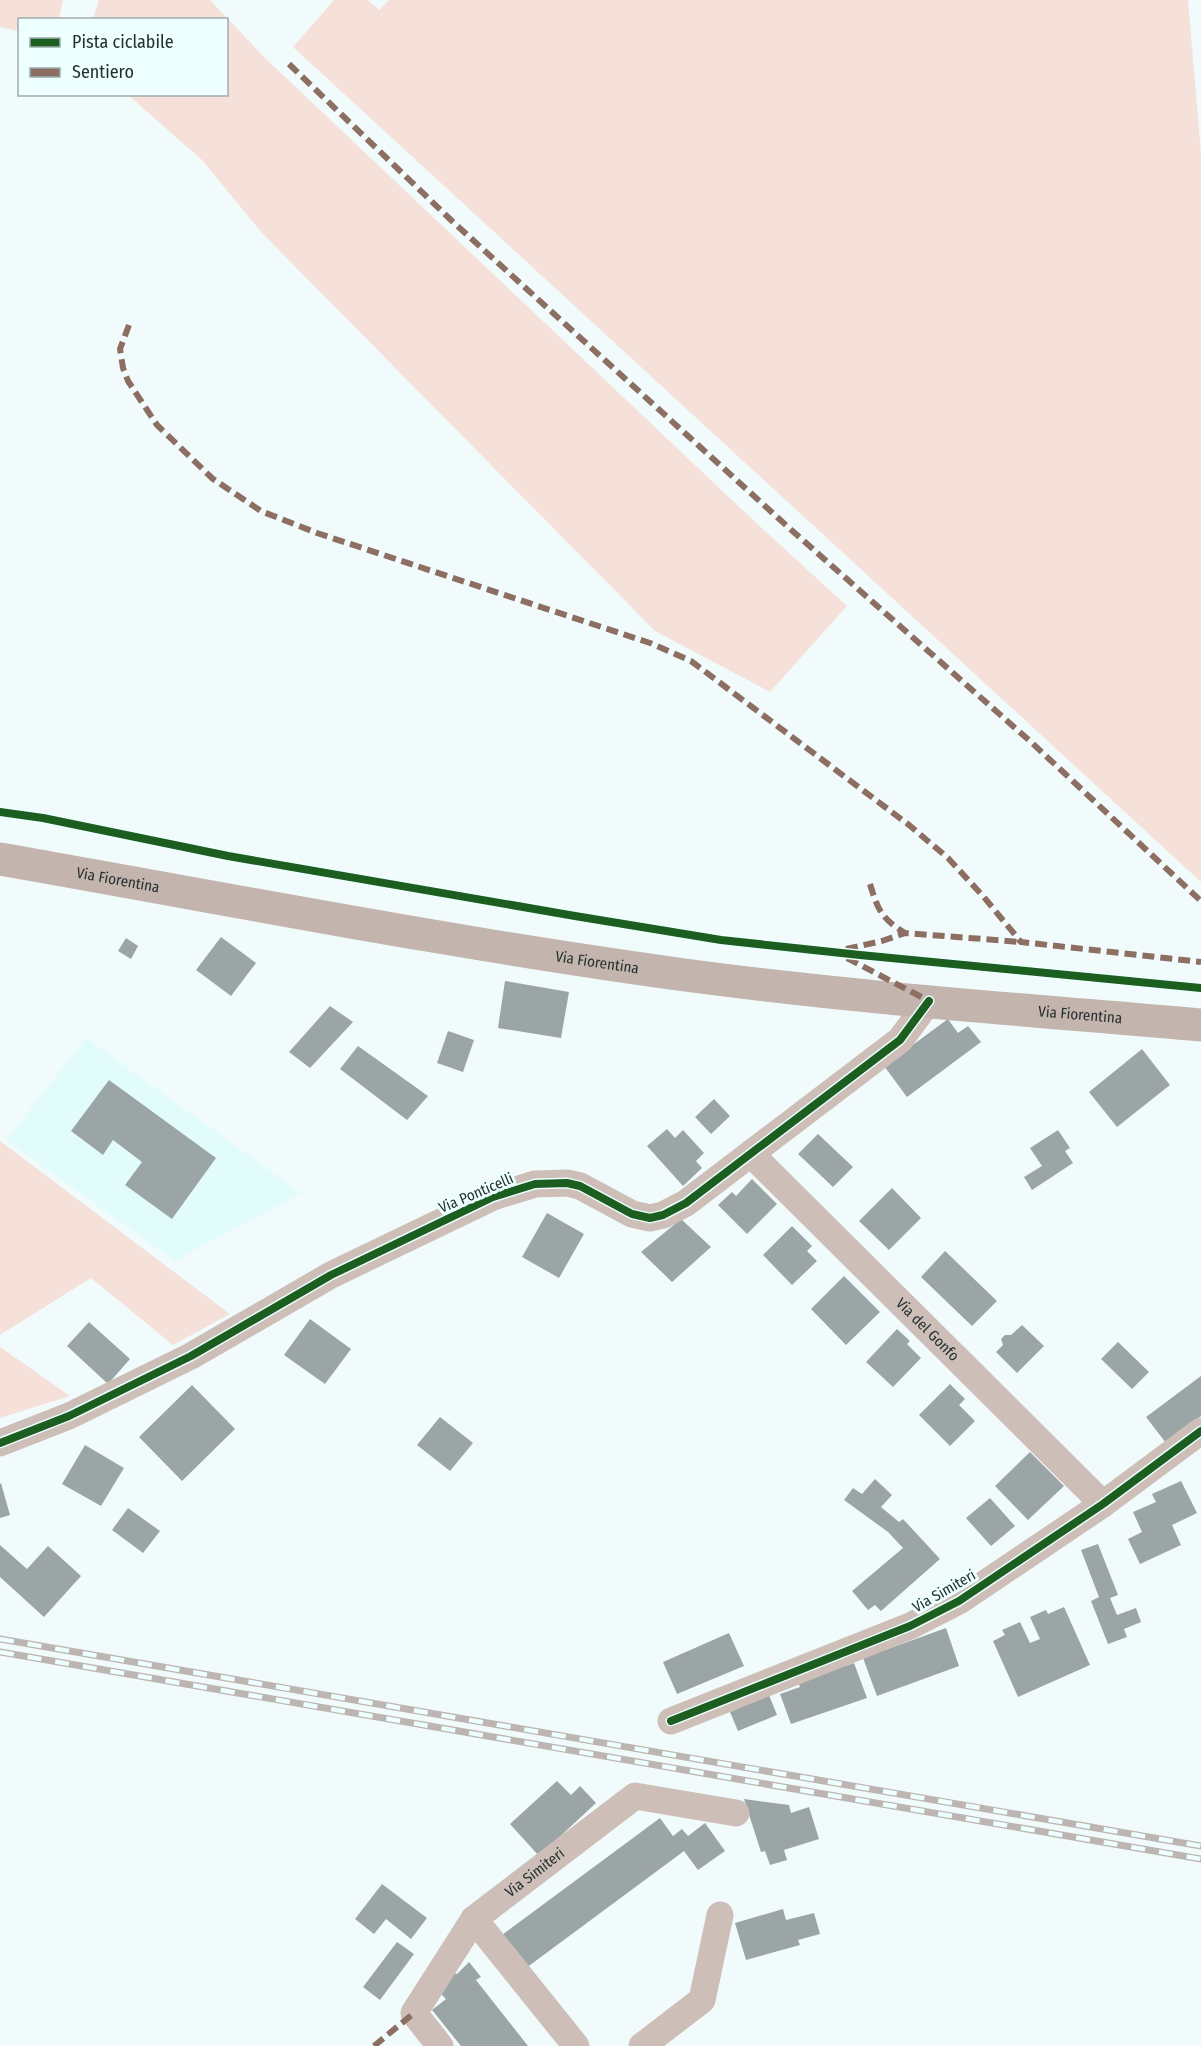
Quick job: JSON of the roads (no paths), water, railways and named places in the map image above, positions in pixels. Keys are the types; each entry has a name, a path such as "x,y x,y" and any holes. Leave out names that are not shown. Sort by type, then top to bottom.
{"main road":[{"name":"Via Fiorentina","path":"0,859 558,957 688,975 929,1001 1201,1025"}],"street":[{"name":"Via Ponticelli","path":"0,1443 69,1416 190,1356 331,1275 493,1197 535,1184 567,1183 580,1186 632,1214 650,1218 674,1210 900,1040 929,1001"},
{"name":"Via del Gonfo","path":"751,1154 1103,1504"},
{"name":"Via Simiteri","path":"671,1721 910,1626 959,1601 1103,1504 1201,1431"},
{"name":"Via Simiteri","path":"440,2046 414,2013 474,1918 635,1796 736,1813"},
{"path":"642,2046 702,2000 720,1915"},
{"path":"474,1918 576,2046"}],"railway":[{"path":"0,1639 1201,1846"},
{"path":"0,1652 1201,1859"}]}
